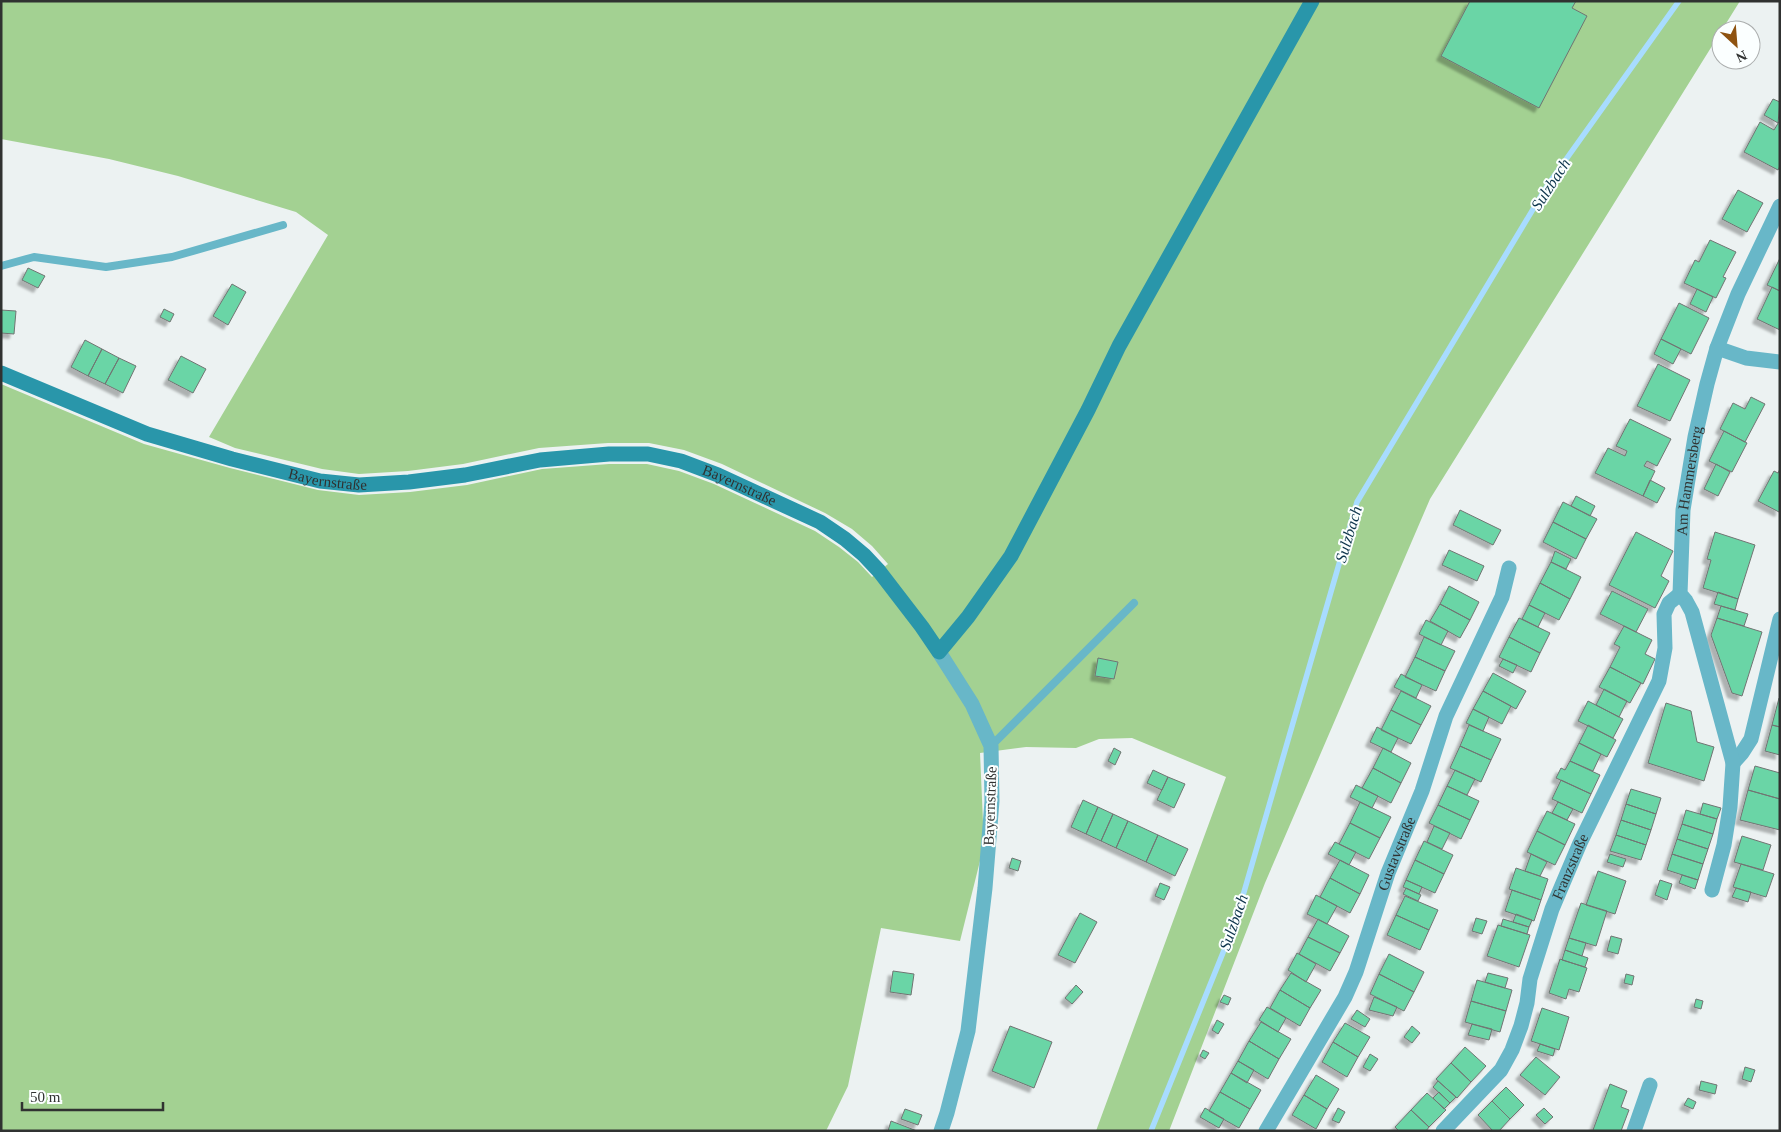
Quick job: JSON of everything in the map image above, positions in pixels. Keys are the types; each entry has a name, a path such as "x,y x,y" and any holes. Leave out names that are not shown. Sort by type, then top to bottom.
{"street":[{"path":"939,652 968,617 1011,556 1120,346 1312,1"},
{"name":"Am Hammersberg","path":"1680,594 1683,510 1695,437 1717,348 1738,294 1780,206"},
{"path":"1717,348 1746,358 1780,362"},
{"name":"Bayernstraße","path":"1,373 147,434 232,459 320,481 359,485 409,482 465,475 540,460 608,454 648,454 681,461 718,475 820,522 864,554 922,626 972,704 991,746 992,801 985,888 968,1031 948,1113 941,1131"},
{"name":"Gustavstraße","path":"1266,1131 1345,997 1356,972 1388,873 1422,791 1446,716 1502,597 1509,568"},
{"path":"1680,594 1692,612 1733,763 1730,807 1724,845 1712,890"},
{"name":"Franzstraße","path":"1444,1131 1501,1070 1512,1050 1521,1026 1527,1003 1530,979 1552,909 1580,843 1659,681 1665,648 1664,614 1670,603 1680,594"},
{"path":"1733,763 1751,739 1780,619"},
{"path":"1634,1131 1650,1085"}],"lane":[{"path":"1,266 34,257 106,267 115,266 172,257 283,225"},
{"path":"991,746 1134,604"}],"green space":[{"path":"1,1 1740,1 1728,20 1711,20 1711,48 1430,499 1265,883 1169,1131 1096,1131 1226,777 1132,738 1099,739 1076,748 1026,747 980,753 984,845 960,941 881,928 848,1086 826,1131 1,1131 1,384 144,444 318,490 359,495 410,492 467,485 542,469 609,464 647,464 679,471 714,484 815,531 858,562 872,577 888,564 872,546 852,529 825,513 722,464 684,450 649,443 608,443 539,448 463,464 408,471 359,474 322,469 235,448 209,437 328,235 296,212 178,176 109,159 1,139"}],"building":[{"path":"1470,1 1576,1 1572,8 1587,16 1539,108 1441,56"},
{"path":"1773,99 1780,102 1778,123 1764,115"},
{"path":"1780,120 1780,166 1778,170 1744,152 1760,122 1774,130"},
{"path":"1738,190 1763,203 1747,232 1722,219"},
{"path":"1710,240 1736,252 1723,277 1726,278 1716,298 1684,283 1695,260 1699,262"},
{"path":"1780,258 1780,291 1767,285"},
{"path":"28,268 45,276 38,288 22,280"},
{"path":"232,284 246,292 228,325 213,316"},
{"path":"1772,287 1780,291 1780,330 1757,319"},
{"path":"1697,289 1713,297 1706,312 1690,304"},
{"path":"1679,303 1709,318 1691,354 1661,339"},
{"path":"164,309 174,314 170,322 160,317"},
{"path":"1,310 16,311 14,334 1,333"},
{"path":"1661,339 1681,349 1673,364 1654,354"},
{"path":"85,340 102,349 88,376 71,367"},
{"path":"102,349 119,358 105,384 88,376"},
{"path":"181,356 206,369 193,393 168,380"},
{"path":"119,358 136,366 123,393 105,384"},
{"path":"1658,364 1690,380 1670,421 1637,406"},
{"path":"1751,397 1765,404 1745,442 1720,429 1733,403 1745,409"},
{"path":"1630,419 1671,439 1657,466 1647,461 1644,466 1655,471 1643,496 1595,473 1608,448 1625,456 1627,451 1616,446"},
{"path":"1724,431 1747,443 1732,472 1709,461"},
{"path":"1716,464 1730,472 1718,496 1704,489"},
{"path":"1780,469 1779,512 1758,501 1774,471 1778,473"},
{"path":"1650,480 1665,488 1657,503 1643,496"},
{"path":"1576,496 1595,506 1590,516 1571,506"},
{"path":"1563,502 1597,519 1586,539 1553,522"},
{"path":"1460,510 1501,530 1493,545 1453,525"},
{"path":"1553,522 1586,539 1576,559 1543,542"},
{"path":"1636,532 1673,551 1661,576 1669,581 1655,608 1609,585"},
{"path":"1715,532 1755,545 1738,599 1703,588 1711,560 1707,559"},
{"path":"1449,550 1484,566 1477,581 1442,565"},
{"path":"1555,551 1571,559 1566,569 1551,562"},
{"path":"1551,562 1581,577 1570,599 1540,583"},
{"path":"1540,583 1570,599 1559,620 1529,605"},
{"path":"1449,586 1479,602 1470,620 1440,604"},
{"path":"1612,591 1648,609 1636,632 1600,614"},
{"path":"1718,592 1738,599 1735,610 1714,604"},
{"path":"1440,604 1470,620 1460,638 1430,621"},
{"path":"1529,605 1545,613 1538,627 1522,619"},
{"path":"1721,606 1748,614 1744,626 1717,618"},
{"path":"1519,618 1550,633 1540,653 1509,637"},
{"path":"1717,618 1762,632 1742,696 1732,693 1711,635"},
{"path":"1426,620 1448,631 1441,645 1419,634"},
{"path":"1624,626 1652,640 1645,654 1655,659 1643,684 1610,667 1620,647 1614,644"},
{"path":"1424,637 1455,651 1445,671 1415,657"},
{"path":"1509,637 1540,653 1531,672 1499,657"},
{"path":"1415,657 1445,671 1436,691 1405,677"},
{"path":"1098,658 1118,662 1114,679 1095,676"},
{"path":"1503,659 1517,665 1513,673 1499,666"},
{"path":"1610,667 1641,683 1630,703 1599,687"},
{"path":"1493,673 1526,691 1516,709 1483,691"},
{"path":"1401,674 1422,685 1416,698 1394,687"},
{"path":"1604,689 1627,701 1619,717 1596,705"},
{"path":"1401,691 1431,706 1421,725 1391,710"},
{"path":"1483,691 1511,706 1502,724 1473,709"},
{"path":"1780,698 1780,727 1772,725"},
{"path":"1588,701 1623,719 1613,738 1578,721"},
{"path":"1666,703 1691,711 1697,742 1714,747 1704,781 1648,763"},
{"path":"1473,709 1489,717 1483,731 1466,723"},
{"path":"1391,710 1421,725 1411,744 1381,730"},
{"path":"1469,725 1501,739 1491,760 1460,746"},
{"path":"1588,725 1616,740 1607,757 1579,743"},
{"path":"1772,725 1780,727 1780,755 1765,751"},
{"path":"1377,727 1398,738 1391,752 1370,742"},
{"path":"1579,743 1601,754 1593,771 1570,761"},
{"path":"1460,746 1491,760 1481,782 1450,768"},
{"path":"1114,748 1121,752 1115,765 1108,761"},
{"path":"1383,748 1411,763 1401,783 1373,768"},
{"path":"1570,761 1600,775 1591,794 1556,778 1561,768 1565,770"},
{"path":"1755,766 1780,773 1780,799 1748,790"},
{"path":"1373,768 1401,783 1391,803 1362,788"},
{"path":"1153,770 1168,777 1162,790 1147,783"},
{"path":"1455,770 1475,779 1467,795 1447,786"},
{"path":"1168,777 1185,784 1174,808 1157,800"},
{"path":"1561,780 1591,794 1582,813 1552,799"},
{"path":"1356,785 1378,796 1372,808 1350,797"},
{"path":"1447,786 1479,801 1470,820 1438,805"},
{"path":"1631,789 1661,798 1656,814 1626,804"},
{"path":"1748,790 1780,799 1780,830 1740,820"},
{"path":"1083,800 1098,807 1086,834 1071,827"},
{"path":"1360,802 1391,817 1380,838 1350,823"},
{"path":"1558,802 1573,809 1567,820 1552,813"},
{"path":"1703,803 1721,808 1717,819 1700,814"},
{"path":"1626,804 1656,814 1651,830 1621,820"},
{"path":"1438,805 1470,820 1461,839 1429,823"},
{"path":"1098,807 1113,814 1101,841 1086,834"},
{"path":"1686,810 1717,819 1713,834 1682,824"},
{"path":"1547,811 1575,824 1565,845 1537,831"},
{"path":"1113,814 1128,821 1116,848 1101,841"},
{"path":"1621,820 1651,830 1646,845 1616,835"},
{"path":"1128,821 1158,835 1146,862 1116,848"},
{"path":"1350,823 1380,838 1369,859 1339,844"},
{"path":"1682,824 1713,834 1708,849 1677,839"},
{"path":"1434,826 1450,833 1442,849 1427,842"},
{"path":"1537,831 1565,845 1555,865 1527,852"},
{"path":"1158,835 1188,849 1175,876 1146,862"},
{"path":"1616,835 1646,845 1641,860 1610,851"},
{"path":"1742,836 1771,845 1763,870 1734,862"},
{"path":"1677,839 1708,849 1703,864 1672,854"},
{"path":"1424,841 1453,855 1444,874 1415,860"},
{"path":"1335,842 1356,852 1349,865 1328,854"},
{"path":"1531,854 1547,862 1540,876 1525,871"},
{"path":"1610,854 1626,859 1623,867 1607,862"},
{"path":"1672,854 1703,864 1698,880 1667,870"},
{"path":"1012,858 1021,861 1018,871 1009,868"},
{"path":"1340,860 1369,875 1360,894 1330,878"},
{"path":"1415,860 1444,874 1435,893 1406,880"},
{"path":"1741,864 1774,874 1766,897 1733,887"},
{"path":"1516,868 1548,879 1541,900 1509,889"},
{"path":"1598,871 1626,881 1615,914 1586,905"},
{"path":"1682,875 1698,880 1695,889 1679,883"},
{"path":"1330,878 1360,894 1350,913 1320,897"},
{"path":"1406,880 1422,887 1419,894 1403,887"},
{"path":"1660,880 1672,884 1667,900 1655,895"},
{"path":"1160,883 1170,887 1164,900 1155,896"},
{"path":"1406,888 1421,895 1418,901 1403,894"},
{"path":"1736,888 1751,892 1748,902 1732,897"},
{"path":"1512,890 1541,900 1534,921 1505,911"},
{"path":"1316,895 1337,906 1327,924 1307,914"},
{"path":"1405,896 1438,910 1429,930 1396,915"},
{"path":"1581,903 1607,911 1596,946 1569,938"},
{"path":"1080,913 1097,922 1075,963 1058,955"},
{"path":"1516,914 1532,920 1529,927 1513,922"},
{"path":"1396,915 1429,930 1420,950 1387,935"},
{"path":"1476,918 1487,921 1482,934 1472,931"},
{"path":"1318,919 1349,936 1340,953 1308,937"},
{"path":"1503,919 1529,927 1527,934 1501,926"},
{"path":"1498,925 1530,935 1519,967 1487,956"},
{"path":"1611,936 1622,939 1618,954 1607,951"},
{"path":"1308,937 1340,953 1330,971 1299,954"},
{"path":"1569,938 1586,943 1582,956 1565,950"},
{"path":"1565,950 1588,958 1585,967 1562,960"},
{"path":"1297,953 1316,964 1306,982 1288,970"},
{"path":"1389,954 1424,972 1414,992 1379,974"},
{"path":"1560,959 1587,968 1579,992 1569,989 1566,999 1549,993"},
{"path":"893,971 914,974 911,995 890,992"},
{"path":"1291,973 1321,990 1310,1008 1280,990"},
{"path":"1488,973 1508,978 1505,988 1485,982"},
{"path":"1379,974 1414,992 1404,1011 1370,994"},
{"path":"1626,974 1634,976 1632,985 1624,983"},
{"path":"1477,980 1512,990 1506,1011 1471,1001"},
{"path":"1076,985 1083,992 1072,1004 1065,998"},
{"path":"1280,990 1310,1008 1300,1026 1270,1008"},
{"path":"1224,995 1231,998 1228,1005 1220,1002"},
{"path":"1374,997 1397,1007 1393,1016 1369,1010"},
{"path":"1696,999 1703,1001 1701,1009 1694,1007"},
{"path":"1471,1001 1506,1011 1500,1032 1465,1022"},
{"path":"1267,1007 1286,1018 1278,1032 1259,1020"},
{"path":"1542,1008 1569,1017 1559,1050 1531,1041"},
{"path":"1357,1010 1370,1019 1365,1027 1351,1019"},
{"path":"1217,1020 1224,1024 1218,1034 1212,1030"},
{"path":"1261,1022 1291,1039 1279,1059 1249,1041"},
{"path":"1345,1023 1370,1037 1358,1057 1333,1042"},
{"path":"1472,1024 1492,1029 1489,1040 1468,1035"},
{"path":"1010,1026 1052,1042 1034,1088 992,1071"},
{"path":"1412,1026 1420,1033 1412,1043 1404,1037"},
{"path":"1249,1041 1279,1059 1268,1079 1238,1061"},
{"path":"1333,1042 1358,1057 1347,1077 1322,1062"},
{"path":"1540,1044 1555,1049 1553,1056 1537,1051"},
{"path":"1465,1047 1486,1066 1471,1082 1451,1063"},
{"path":"1203,1050 1209,1053 1205,1059 1200,1056"},
{"path":"1370,1054 1378,1059 1370,1071 1363,1067"},
{"path":"1536,1057 1560,1077 1545,1095 1520,1075"},
{"path":"1238,1061 1254,1070 1247,1083 1231,1073"},
{"path":"1451,1063 1471,1082 1457,1098 1436,1079"},
{"path":"1745,1067 1755,1070 1751,1082 1742,1079"},
{"path":"1231,1073 1261,1090 1250,1109 1220,1092"},
{"path":"1316,1075 1339,1089 1327,1109 1304,1095"},
{"path":"1438,1081 1456,1097 1450,1103 1433,1087"},
{"path":"1701,1081 1717,1085 1715,1094 1699,1090"},
{"path":"1610,1084 1627,1091 1621,1107 1629,1110 1621,1131 1594,1131 1593,1130"},
{"path":"1506,1087 1524,1105 1510,1119 1492,1101"},
{"path":"1220,1092 1250,1109 1239,1128 1209,1111"},
{"path":"1439,1092 1450,1103 1444,1109 1433,1098"},
{"path":"1427,1093 1446,1110 1429,1127 1411,1110"},
{"path":"1304,1095 1327,1109 1316,1129 1292,1115"},
{"path":"1688,1098 1696,1102 1693,1109 1684,1105"},
{"path":"1492,1101 1510,1119 1499,1131 1493,1131 1478,1115"},
{"path":"1205,1108 1224,1119 1219,1128 1200,1117"},
{"path":"1338,1108 1345,1112 1339,1123 1332,1120"},
{"path":"1544,1108 1553,1117 1545,1124 1536,1115"},
{"path":"905,1109 922,1115 918,1125 901,1119"},
{"path":"1411,1110 1429,1127 1426,1131 1399,1131 1395,1127"},
{"path":"891,1121 917,1131 888,1131"}],"waterway":[{"name":"Sulzbach","path":"1151,1131 1235,923 1357,502 1547,186 1679,1"}]}
